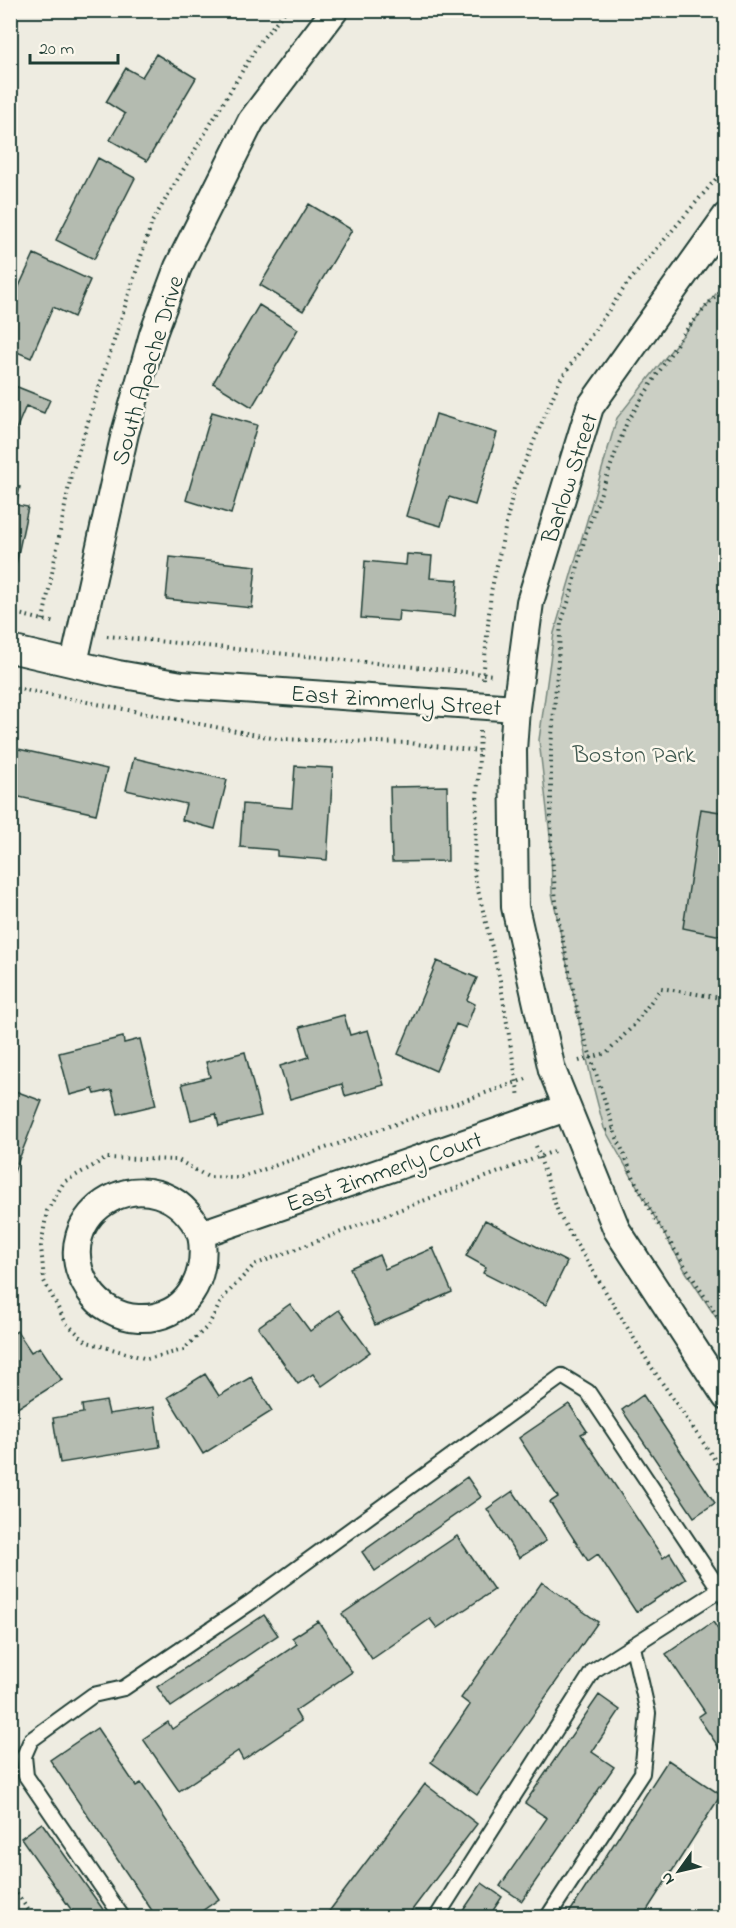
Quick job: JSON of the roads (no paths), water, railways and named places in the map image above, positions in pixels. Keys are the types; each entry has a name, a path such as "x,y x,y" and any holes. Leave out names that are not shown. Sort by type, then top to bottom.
{"street":[{"name":"South Apache Drive","path":"74,663 125,433 153,334 178,267 251,121 335,10"},
{"name":"Barlow Street","path":"516,708 530,602 590,407 726,216"},
{"name":"East Zimmerly Street","path":"10,649 182,685 482,708 516,708 513,750 515,907 552,1070 617,1230 726,1397"},
{"name":"East Zimmerly Court","path":"201,1234 566,1108"},
{"path":"143,1191 168,1196 182,1205 194,1218 201,1234 205,1252 202,1272 196,1286 184,1301 168,1312 148,1318 114,1313 94,1298 82,1279 76,1259 78,1241 87,1220 101,1203 118,1194 143,1191"}],"lane":[{"path":"123,1917 26,1776 24,1756 31,1740 93,1695 124,1688 251,1602 562,1376 588,1392 724,1592 593,1671 436,1917"},
{"path":"547,1917 642,1773 648,1713 633,1647"}],"park label":[{"name":"Boston Park","path":"634,754"}]}
